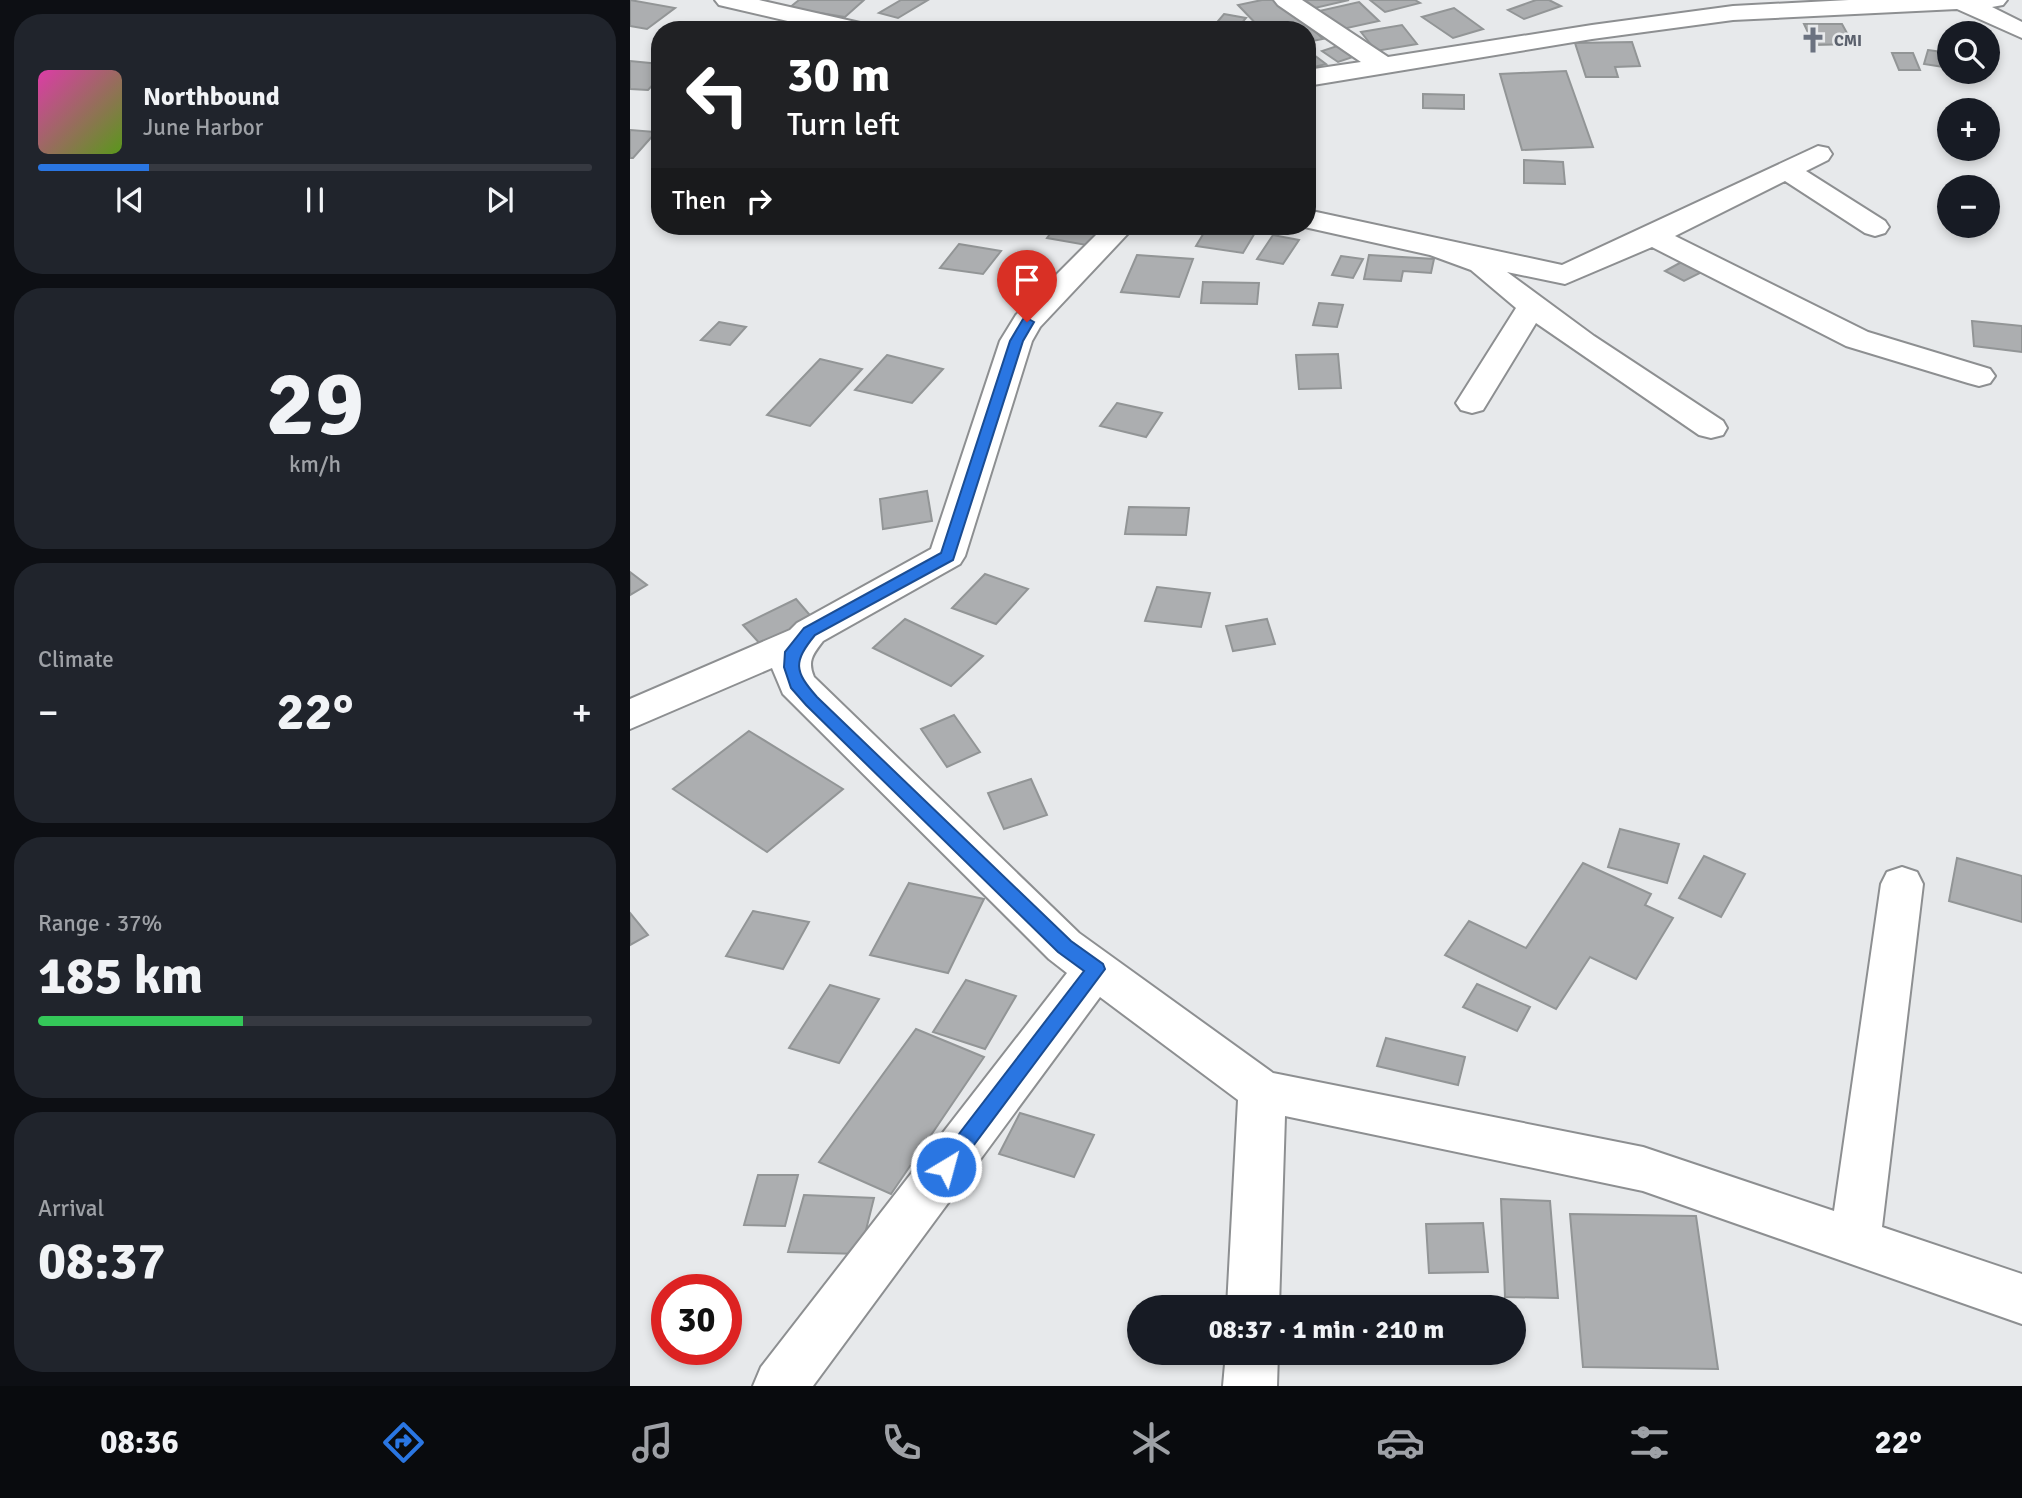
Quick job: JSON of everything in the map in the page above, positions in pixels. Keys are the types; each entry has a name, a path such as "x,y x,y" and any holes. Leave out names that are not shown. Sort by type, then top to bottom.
{"street":[{"path":"727,0 821,21"},
{"path":"1286,0 1384,66"},
{"path":"1703,0 1733,13"},
{"path":"1316,77 1592,32 1733,13 1864,3 1963,3 1995,0"},
{"path":"1963,3 2022,31"},
{"path":"744,21 760,7"},
{"path":"1316,221 1565,275 1653,236 1818,154"},
{"path":"1786,170 1875,227"},
{"path":"630,715 799,641 810,632 947,556 1016,341 1027,322 1112,235"},
{"path":"1653,236 1857,339 1979,376"},
{"path":"1449,252 1481,264 1500,282 1533,303 1583,343 1711,428"},
{"path":"1472,403 1533,303"},
{"path":"799,641 793,652 792,667 797,684 1064,946 1262,1091 1643,1169 2022,1299"},
{"path":"1855,1242 1902,884"},
{"path":"780,1386 1096,969"},
{"path":"1254,1295 1262,1091"},
{"path":"1250,1386 1251,1365"}],"building":[{"path":"630,0 675,8 658,21 651,21 651,26 647,29 630,26"},
{"path":"799,0 864,0 845,17 789,8"},
{"path":"901,0 928,0 898,18 879,13"},
{"path":"1262,0 1282,0 1304,21 1253,21 1238,5"},
{"path":"1305,0 1349,0 1315,8"},
{"path":"1370,0 1415,0 1420,3 1385,12"},
{"path":"1536,0 1549,0 1561,6 1524,19 1508,10"},
{"path":"1359,2 1379,21 1338,30 1319,11"},
{"path":"1454,8 1483,29 1453,38 1422,17"},
{"path":"1224,14 1246,18 1244,21 1218,21"},
{"path":"1804,24 1842,24 1853,44 1814,45"},
{"path":"1402,25 1417,44 1376,51 1361,32"},
{"path":"1632,42 1640,66 1615,67 1618,77 1586,77 1575,43"},
{"path":"1340,45 1356,56 1338,62 1322,51"},
{"path":"1928,50 1937,51 1937,66 1924,64"},
{"path":"1892,53 1913,53 1920,70 1899,70"},
{"path":"1316,56 1326,64 1316,66"},
{"path":"630,61 651,63 651,87 648,90 630,89"},
{"path":"1566,71 1593,147 1522,150 1500,74"},
{"path":"1423,94 1464,95 1464,109 1423,108"},
{"path":"630,130 651,132 651,138 630,158"},
{"path":"1524,160 1563,162 1565,184 1524,183"},
{"path":"1049,235 1100,235 1092,246 1047,238"},
{"path":"1203,235 1254,235 1243,253 1196,246"},
{"path":"1273,235 1299,240 1283,264 1257,259"},
{"path":"959,244 1001,251 983,274 940,268"},
{"path":"1137,255 1193,259 1179,297 1121,292"},
{"path":"1369,255 1434,259 1431,273 1403,271 1401,281 1364,279"},
{"path":"1341,256 1363,259 1353,278 1332,275"},
{"path":"1687,259 1706,270 1684,281 1665,271"},
{"path":"1203,282 1259,283 1257,304 1201,303"},
{"path":"1319,303 1343,305 1337,327 1313,325"},
{"path":"1972,321 2022,326 2022,352 1974,346"},
{"path":"719,322 746,327 730,345 701,340"},
{"path":"1338,354 1341,388 1299,389 1296,355"},
{"path":"887,355 943,369 912,403 855,390"},
{"path":"820,359 862,369 810,426 767,415"},
{"path":"1117,403 1162,413 1146,437 1100,426"},
{"path":"927,491 932,521 883,529 880,499"},
{"path":"1129,507 1189,508 1186,535 1125,534"},
{"path":"630,572 647,585 630,595"},
{"path":"985,574 1028,589 996,624 952,608"},
{"path":"1157,587 1210,593 1201,627 1145,621"},
{"path":"796,599 814,620 762,646 743,625"},
{"path":"905,619 983,656 951,686 873,648"},
{"path":"1267,619 1275,644 1233,651 1226,626"},
{"path":"954,715 980,752 947,767 921,729"},
{"path":"749,731 843,789 767,852 673,789"},
{"path":"1031,779 1047,815 1004,829 988,793"},
{"path":"1620,829 1679,844 1667,883 1608,867"},
{"path":"1704,856 1745,874 1721,917 1679,898"},
{"path":"1957,858 2022,876 2022,922 1949,901"},
{"path":"1583,863 1651,894 1645,905 1673,918 1636,979 1590,957 1556,1009 1445,955 1469,921 1526,948"},
{"path":"909,883 984,899 948,973 870,955"},
{"path":"753,911 809,922 783,969 726,956"},
{"path":"630,913 648,935 630,945"},
{"path":"966,980 1016,996 985,1049 933,1032"},
{"path":"1477,984 1530,1007 1517,1031 1463,1007"},
{"path":"830,985 879,999 839,1063 789,1048"},
{"path":"916,1029 984,1057 891,1194 819,1162"},
{"path":"1386,1038 1465,1057 1458,1085 1377,1066"},
{"path":"1020,1113 1094,1135 1074,1177 999,1154"},
{"path":"758,1175 798,1175 785,1226 744,1225"},
{"path":"804,1195 874,1198 860,1254 788,1252"},
{"path":"1501,1199 1550,1201 1558,1298 1505,1295"},
{"path":"1570,1214 1696,1216 1718,1369 1583,1367"},
{"path":"1483,1223 1488,1272 1429,1273 1426,1224"}],"place":[{"name":"CMI","path":"1813,40"}],"route":[{"path":"946,1167 1096,969 1064,946 812,701 797,684 792,667 793,652 799,641 810,632 947,556 1016,341 1027,322"}]}
